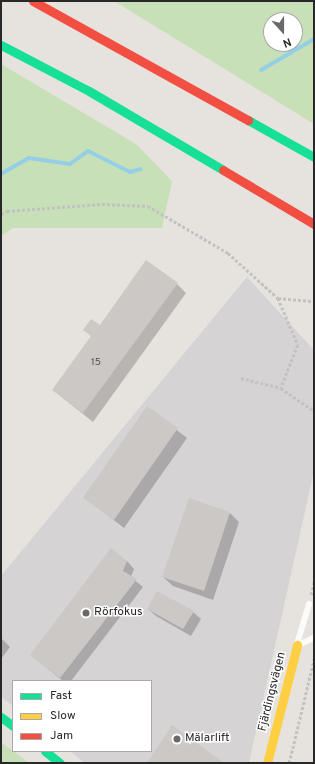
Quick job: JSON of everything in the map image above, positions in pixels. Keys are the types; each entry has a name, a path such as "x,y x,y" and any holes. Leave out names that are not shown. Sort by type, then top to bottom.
{"main road":[{"path":"33,1 312,157"},
{"path":"1,45 89,91 314,224"},
{"path":"290,209 314,230"},
{"name":"Fjärdingsvägen","path":"267,763 297,645"},
{"path":"1,717 12,725"},
{"path":"46,752 60,763"}],"lane":[{"name":"Fjärdingsvägen","path":"297,645 301,626 309,604"},
{"path":"297,645 314,638"}],"path":[{"path":"1,214 7,211 102,204 148,206 228,253 278,298 298,345 281,388"},
{"path":"278,298 314,301"},
{"path":"240,378 281,388 314,411"},
{"path":"289,763 314,659"}],"shaded area":[{"path":"247,277 314,350 314,471 249,763 85,763 71,752 152,752 152,680 12,680 12,705 1,697 1,576"}],"green space":[{"path":"114,1 314,1 314,124"},
{"path":"1,64 136,144 172,181 162,228 13,228 1,236"},
{"path":"1,742 12,750 12,752 14,752 29,763 1,763"}],"building":[{"path":"146,260 178,283 83,413 52,390 91,336 83,330 91,319 100,325"},
{"path":"147,406 178,428 114,520 83,498"},
{"path":"189,498 230,512 204,591 162,577"},
{"name":"Rörfokus","path":"111,548 127,561 123,571 137,579 60,678 30,655"},
{"path":"157,591 194,611 183,629 147,609"},
{"name":"Mälarlift","path":"172,725 224,763 147,763"}],"waterway":[{"path":"261,70 314,39"},
{"path":"1,174 29,158 70,164 88,151 130,172 141,169"}],"traffic: fast":[{"path":"1,45 89,91 223,170"},
{"path":"248,120 314,157"},
{"path":"1,717 12,725"},
{"path":"46,752 60,763"}],"traffic: slow":[{"path":"267,763 297,645"}],"traffic: jam":[{"path":"33,1 248,120"},
{"path":"223,170 314,224"}],"place":[{"name":"Rörfokus","path":"86,613"},
{"name":"Mälarlift","path":"177,739"}]}
